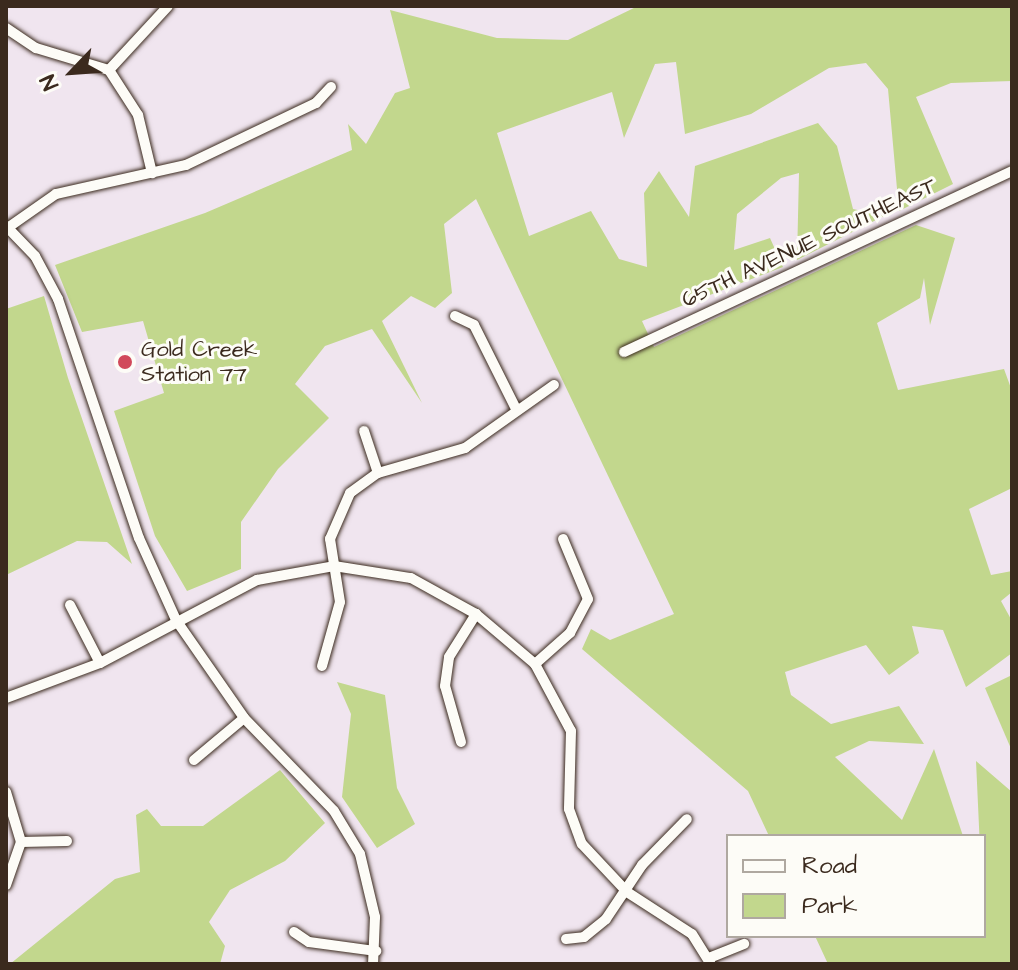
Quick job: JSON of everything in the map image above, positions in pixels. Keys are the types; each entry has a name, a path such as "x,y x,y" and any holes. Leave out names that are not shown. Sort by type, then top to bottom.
{"street":[{"path":"109,70 168,6"},
{"path":"6,28 36,48 109,70 138,115 152,173"},
{"path":"331,87 316,103 186,165 56,194 7,227 35,256 58,299 139,538 176,620 244,718 349,833 368,876 376,951 373,964"},
{"name":"65TH AVENUE SOUTHEAST","path":"624,352 1012,171"},
{"path":"455,316 474,325 515,407"},
{"path":"322,666 340,602 334,566 336,513 378,473 465,448 515,407 554,385"},
{"path":"364,431 378,473"},
{"path":"535,664 576,626 588,599 563,539"},
{"path":"6,698 100,663 176,620 257,580 334,566 411,578 476,614 535,664 571,731 569,809 582,844 627,892 673,919 710,961 744,944"},
{"path":"70,605 100,663"},
{"path":"461,742 445,686 449,657 476,614"},
{"path":"194,760 244,718"},
{"path":"6,792 21,842 6,885"},
{"path":"566,939 584,937 627,892 664,838 687,819"},
{"path":"21,842 67,841"},
{"path":"294,932 309,942 376,951"}],"green space":[{"path":"638,6 1012,6 1012,81 951,83 916,97 953,184 899,211 888,89 866,63 829,68 751,114 685,134 676,62 655,64 624,138 612,92 497,133 529,236 591,211 619,259 647,267 644,193 659,171 689,217 695,166 818,123 837,146 853,209 884,216 797,260 799,173 781,178 737,214 734,250 770,238 783,267 642,321 654,347 916,225 955,238 930,325 924,278 920,298 877,323 898,390 1004,369 1012,391 1012,488 969,509 991,575 1012,571 1012,592 1001,601 1012,621 1012,653 966,687 943,630 912,626 919,653 889,675 866,645 785,672 791,695 831,724 899,706 924,744 869,741 835,757 902,820 934,749 962,834 768,834 748,791 582,649 591,629 610,640 674,614 476,199 444,224 452,293 435,308 411,296 382,321 422,403 372,329 325,346 295,384 329,418 278,469 241,522 241,569 187,591 155,536 114,411 164,393 143,321 82,332 55,265 205,213 352,150 348,124 366,144 395,93 410,88 390,10 497,38 568,40"},
{"path":"44,296 68,378 132,564 107,542 77,541 6,575 6,309"},
{"path":"1012,675 1012,751 985,688"},
{"path":"337,682 385,695 397,788 415,824 377,848 342,797 351,714"},
{"path":"976,761 1012,792 1012,964 828,964 816,938 986,938 986,834 979,834"},
{"path":"280,770 325,823 285,861 230,890 209,922 225,946 220,964 10,964 115,879 140,872 136,815 147,809 161,826 203,826"}],"place":[{"name":"Gold Creek Station 77","path":"125,362"}]}
